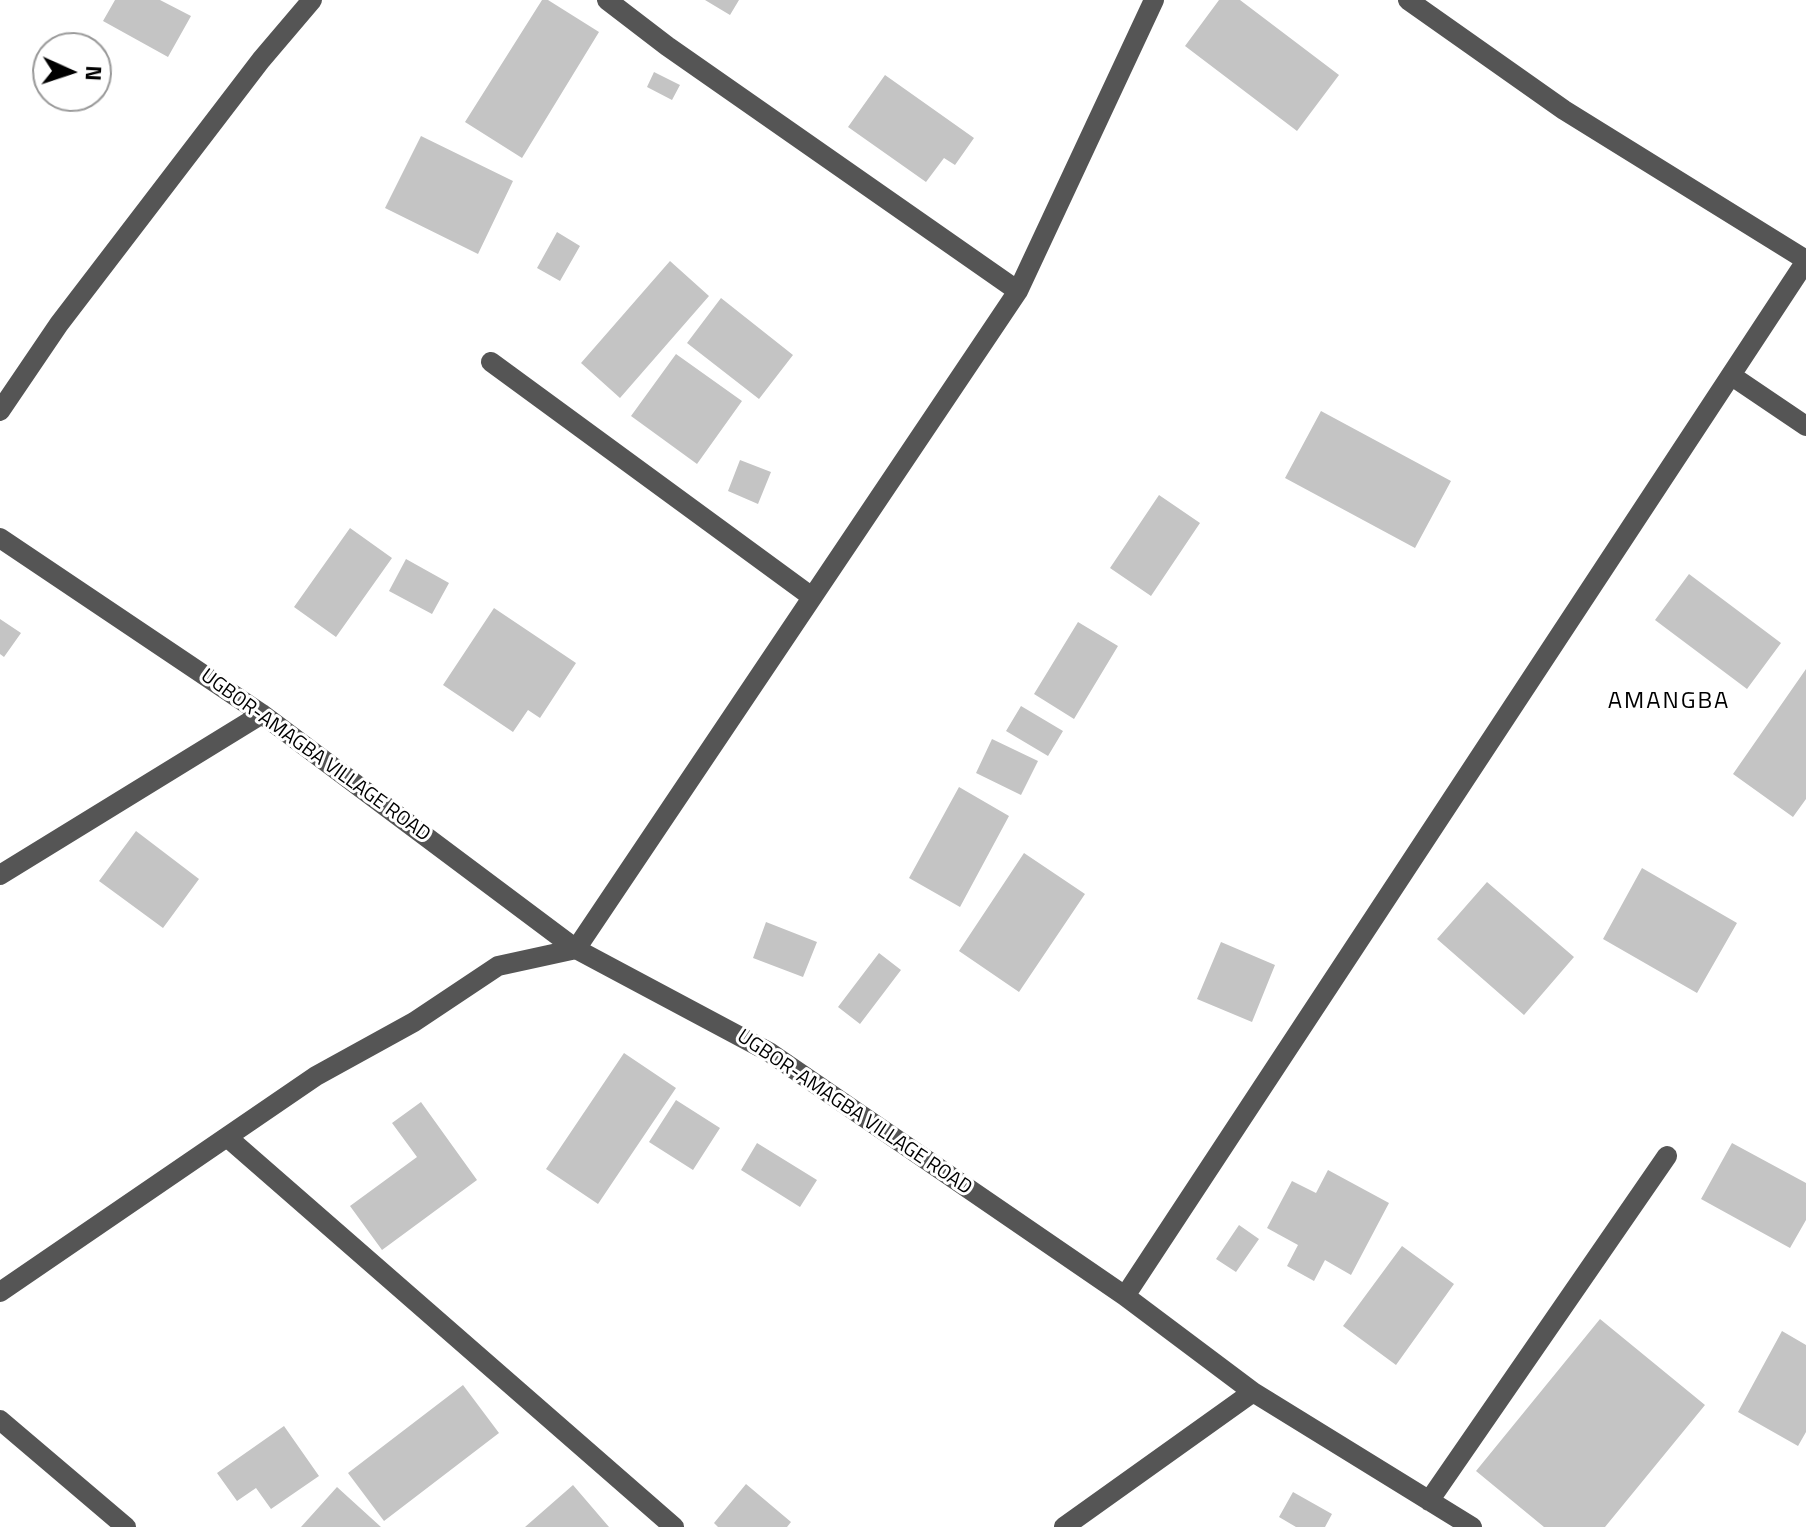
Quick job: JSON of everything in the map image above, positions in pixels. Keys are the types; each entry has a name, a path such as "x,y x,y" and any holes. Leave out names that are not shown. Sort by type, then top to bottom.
{"street":[{"path":"0,411 59,324 261,60 312,0"},
{"path":"607,0 680,55 1018,291"},
{"path":"0,1292 316,1076 414,1022 498,966 576,949 1018,291 1154,0"},
{"path":"1125,1296 1806,261 1564,110 1408,0"},
{"path":"491,362 812,597"},
{"path":"1732,376 1806,426"},
{"name":"UGBOR-AMAGBA VILLAGE ROAD","path":"0,538 262,714 576,949 769,1052 1125,1296 1253,1392 1472,1527"},
{"path":"0,875 262,714"},
{"path":"227,1137 674,1527"},
{"path":"1429,1501 1667,1156"},
{"path":"1064,1527 1253,1392"},
{"path":"0,1420 126,1527"}],"building":[{"path":"115,0 160,0 191,16 168,57 103,21"},
{"path":"542,0 548,0 599,32 522,158 465,122"},
{"path":"705,0 739,0 730,15"},
{"path":"1219,0 1240,0 1339,75 1297,131 1185,46"},
{"path":"654,72 680,85 672,100 647,87"},
{"path":"885,75 974,138 955,165 944,158 926,182 848,127"},
{"path":"421,136 513,181 478,254 385,208"},
{"path":"557,232 580,246 560,281 537,268"},
{"path":"670,261 709,296 620,398 581,363"},
{"path":"721,298 793,355 759,399 687,343"},
{"path":"676,354 742,401 697,464 631,416"},
{"path":"1321,411 1451,481 1415,548 1285,478"},
{"path":"740,460 771,472 758,504 728,491"},
{"path":"1159,495 1200,523 1151,596 1110,568"},
{"path":"350,528 392,558 336,637 294,607"},
{"path":"406,559 449,583 432,614 389,591"},
{"path":"1689,574 1781,643 1747,689 1655,620"},
{"path":"494,608 576,663 540,718 528,710 513,732 443,685"},
{"path":"0,619 21,633 4,657 0,654"},
{"path":"1078,622 1118,646 1074,719 1034,694"},
{"path":"1806,669 1806,799 1793,817 1733,774"},
{"path":"1021,706 1063,731 1048,756 1006,731"},
{"path":"992,739 1038,761 1021,795 976,773"},
{"path":"959,787 1009,816 960,907 909,878"},
{"path":"136,831 199,879 163,928 99,881"},
{"path":"1024,853 1085,894 1019,992 959,951"},
{"path":"1642,868 1737,923 1697,993 1603,939"},
{"path":"1487,882 1574,957 1524,1015 1437,939"},
{"path":"766,922 817,942 803,977 753,958"},
{"path":"1221,942 1275,965 1252,1022 1197,999"},
{"path":"879,953 901,970 860,1024 838,1007"},
{"path":"624,1053 676,1088 598,1204 546,1169"},
{"path":"676,1100 720,1128 693,1170 649,1142"},
{"path":"421,1102 477,1180 382,1250 350,1206 417,1157 392,1123"},
{"path":"757,1143 817,1180 800,1207 741,1170"},
{"path":"1732,1143 1806,1183 1806,1220 1790,1248 1701,1199"},
{"path":"1328,1170 1389,1203 1351,1275 1325,1260 1314,1281 1287,1266 1298,1245 1267,1228 1292,1181 1316,1193"},
{"path":"1239,1225 1259,1239 1236,1272 1216,1259"},
{"path":"1402,1246 1454,1284 1396,1365 1343,1326"},
{"path":"1600,1319 1705,1405 1605,1527 1544,1527 1476,1471"},
{"path":"1782,1331 1806,1345 1806,1432 1798,1446 1738,1412"},
{"path":"463,1385 499,1433 384,1521 348,1473"},
{"path":"284,1426 319,1476 271,1509 256,1488 237,1501 217,1473"},
{"path":"746,1484 791,1522 787,1527 718,1527 714,1523"},
{"path":"573,1485 609,1527 525,1527"},
{"path":"337,1487 381,1527 301,1527"},
{"path":"1293,1492 1332,1514 1325,1527 1296,1527 1279,1517"}],"district":[{"name":"AMANGBA","path":"1669,702"}]}
